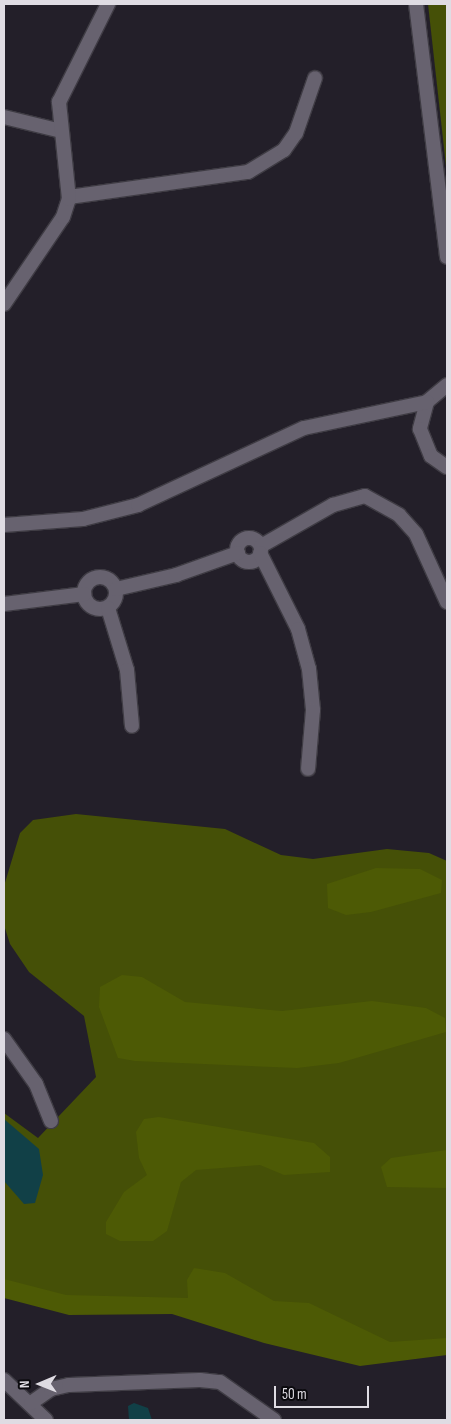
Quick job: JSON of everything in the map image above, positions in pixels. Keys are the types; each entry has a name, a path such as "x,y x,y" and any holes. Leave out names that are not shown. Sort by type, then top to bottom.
{"street":[{"path":"4,304 63,217 69,197 59,102 66,82 108,4"},
{"path":"416,4 447,257"},
{"path":"69,197 218,180 271,161 296,133 315,78"},
{"path":"4,117 61,131"},
{"path":"4,525 83,519 138,505 304,428 427,402 447,384"},
{"path":"427,402 420,429 424,443 447,466"},
{"path":"260,550 333,505 365,496 399,514 416,534 447,602"},
{"path":"116,589 176,575 238,553 244,539 252,538 260,550 298,629 308,669 313,710 308,769"},
{"path":"84,594 90,580 100,577 116,589"},
{"path":"84,594 92,608 108,608 115,600 116,589"},
{"path":"4,604 84,594"},
{"path":"108,608 127,670 132,726"},
{"path":"4,1039 36,1084 51,1121"},
{"path":"4,1380 31,1403 46,1420"},
{"path":"31,1403 51,1389 69,1385 200,1380 220,1382 274,1420"}],"green space":[{"path":"428,4 447,4 447,175"},
{"path":"76,814 225,829 281,855 313,859 387,849 429,853 447,861 447,1349 394,1356 197,1307 68,1307 4,1287 4,1113 38,1138 96,1077 84,1016 29,972 10,944 4,925 4,886 20,833 33,820"},
{"path":"376,868 420,869 442,880 441,893 371,912 346,915 328,908 327,884"},
{"path":"122,975 142,977 185,1002 282,1011 372,1001 426,1008 445,1018 446,1032 339,1063 297,1068 135,1061 118,1058 99,1007 100,987"},
{"path":"159,1117 314,1143 330,1157 330,1172 284,1175 260,1165 196,1170 181,1182 167,1231 153,1241 120,1241 106,1234 106,1222 124,1192 147,1175 139,1158 136,1132 144,1119"},
{"path":"447,1150 447,1188 387,1187 381,1167 391,1158"},
{"path":"194,1268 225,1273 274,1301 309,1303 390,1342 447,1338 447,1355 360,1366 264,1343 172,1314 69,1315 4,1298 4,1279 66,1295 188,1298 187,1280"}],"water":[{"path":"4,1119 39,1149 43,1175 35,1203 24,1204 4,1181"},
{"path":"134,1403 148,1408 152,1420 129,1420 128,1406"}]}
